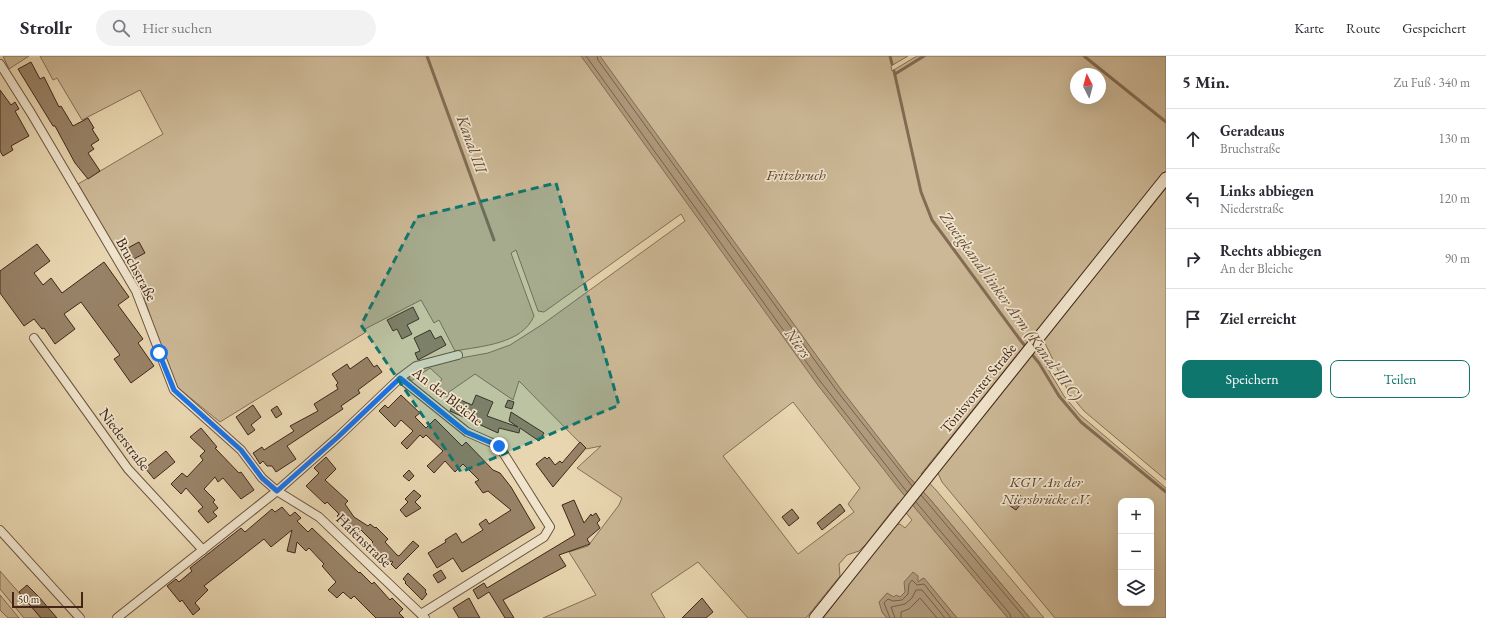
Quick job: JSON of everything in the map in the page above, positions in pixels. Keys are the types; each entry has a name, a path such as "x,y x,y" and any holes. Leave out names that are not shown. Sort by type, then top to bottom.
{"main road":[{"name":"Tönisvorster Straße","path":"815,618 1166,178"}],"street":[{"name":"Bruchstraße","path":"0,64 31,113 136,291 174,390 241,450 262,478 277,491"},
{"name":"Niederstraße","path":"34,338 128,470 203,550"},
{"name":"An der Bleiche","path":"423,616 544,537 550,527 499,446 466,432 400,378 416,366 458,355"},
{"path":"117,618 277,491 338,437 400,378"},
{"name":"Hafenstraße","path":"277,491 319,516 423,616"},
{"path":"0,530 80,618"}],"highlighted area":[{"path":"556,183 619,405 461,472 361,325 417,217"}],"green space":[{"path":"3,56 29,56 9,69"},
{"path":"40,56 908,56 891,66 892,71 917,56 1166,56 1166,172 1027,343 1033,350 1038,345 1043,356 1042,359 1064,396 1080,415 1166,488 1166,618 1055,618 942,482 937,471 1027,357 1021,350 921,474 1044,618 1030,618 929,498 911,479 901,491 1008,618 957,618 923,578 882,612 887,618 823,618 895,525 900,524 905,528 912,520 898,503 866,544 859,551 847,555 839,564 840,576 806,618 748,618 698,562 651,594 665,618 543,618 596,595 569,552 588,546 619,505 622,498 577,468 601,446 586,449 519,381 513,400 475,374 449,392 447,397 436,388 442,379 430,368 411,381 409,377 411,372 428,364 488,353 510,345 543,324 685,221 681,214 544,312 538,311 516,250 511,253 534,316 520,333 511,338 489,345 455,351 439,320 434,323 421,300 365,329 363,327 366,332 220,422 177,387 162,351 144,297 78,184 163,134 140,90 82,120 57,78 53,80","holes":["793,402 860,488 848,504 854,512 798,554 723,456"]},
{"path":"1166,188 1166,480 1084,411 1069,393 1043,339"},
{"path":"0,571 41,618 24,618 0,589"},
{"path":"0,595 19,618 8,618 0,610"}],"water":[{"name":"Niers","path":"581,56 600,56 840,388 909,477 929,498 1030,618 1008,618 899,489 817,384"},
{"path":"913,572 918,576 918,582 924,578 957,618 887,618 882,612 879,602 887,593 894,597 896,595 900,597 905,592 904,582"}],"building":[{"path":"31,62 40,79 44,77 59,107 61,106 73,126 88,118 94,128 92,129 99,140 91,145 94,149 88,153 100,171 88,179 75,163 55,126 53,126 18,69"},
{"path":"0,90 11,105 15,102 19,109 15,111 29,136 11,146 13,150 3,156 0,151"},
{"path":"139,242 145,253 132,260 126,249"},
{"path":"37,244 50,261 34,273 43,285 51,278 62,293 104,262 129,297 118,305 143,339 138,343 154,366 131,383 114,359 120,355 81,302 64,314 75,329 55,344 44,328 42,329 34,319 24,326 0,293 0,271"},
{"path":"413,307 419,319 407,325 412,334 402,339 397,329 393,331 387,320"},
{"path":"430,330 435,339 441,336 446,345 418,360 415,353 420,351 414,338"},
{"path":"367,357 374,367 377,365 382,372 358,390 360,393 341,406 343,409 287,446 296,459 276,472 272,466 267,466 263,461 260,464 253,453 262,447 264,450 294,431 290,426 318,411 314,404 338,389 336,385 338,383 332,374 347,364 350,369"},
{"path":"401,395 420,413 415,417 426,428 435,419 462,446 466,442 493,470 500,473 511,487 535,528 462,572 453,558 437,568 428,553 446,542 445,540 456,533 462,543 483,530 479,524 486,519 489,524 511,510 488,491 483,493 475,482 479,480 463,464 455,472 445,461 434,473 427,466 443,451 426,435 423,438 420,435 407,449 401,443 413,431 401,420 395,427 379,411 385,405 388,408"},
{"path":"476,395 493,402 487,416 518,427 509,421 511,412 544,433 539,441 520,428 519,433 499,428 498,433 450,411 456,398 472,405"},
{"path":"508,400 514,402 512,409 505,407"},
{"path":"253,405 261,417 251,425 255,430 248,435 236,417"},
{"path":"277,406 282,414 276,418 271,410"},
{"path":"201,428 217,447 215,448 239,473 241,472 254,490 241,499 223,478 218,482 215,477 204,489 215,500 213,502 218,508 213,512 217,516 208,523 198,511 203,507 186,488 181,494 171,484 182,473 187,477 203,460 200,456 205,451 190,437"},
{"path":"580,442 586,448 553,487 536,464 545,457 547,459 549,457 555,465 560,461 562,463"},
{"path":"166,451 175,462 154,479 145,468"},
{"path":"326,457 336,469 325,480 348,501 345,504 354,517 368,526 370,524 375,528 376,527 388,539 385,542 399,556 413,541 419,546 396,569 391,564 393,562 391,561 387,565 368,547 373,542 361,530 356,535 337,516 339,514 327,502 325,504 306,486 319,473 314,468"},
{"path":"409,470 414,476 409,481 403,476"},
{"path":"414,490 421,496 415,502 421,508 406,517 400,510 408,502 405,499"},
{"path":"1018,494 1025,499 1016,510 1009,505"},
{"path":"574,500 584,523 591,514 592,516 596,513 600,520 597,523 600,528 587,539 590,544 559,555 566,566 503,600 514,618 505,618 489,592 478,599 473,590 484,583 487,588 575,535 562,505"},
{"path":"840,504 845,511 822,530 817,523"},
{"path":"282,507 290,516 295,512 301,518 297,521 308,532 312,528 359,573 360,572 372,584 374,582 390,600 392,598 403,609 399,613 404,618 376,618 354,596 351,599 343,592 337,598 328,590 336,582 322,566 324,564 309,548 306,551 297,542 295,553 287,551 292,530 271,547 264,539 204,586 208,590 195,603 200,609 193,615 182,600 180,602 167,586 176,579 179,582 192,571 190,568 241,528 245,532 272,509 275,512"},
{"path":"792,509 799,518 789,526 782,517"},
{"path":"441,570 446,578 438,583 433,575"},
{"path":"408,573 426,590 425,592 427,594 422,600 405,583 406,582 403,579"},
{"path":"27,585 57,618 41,618 19,592"},
{"path":"469,598 480,618 459,618 453,608"},
{"path":"702,598 713,612 706,618 682,618"}],"waterway":[{"name":"Kanal III","path":"427,56 494,240"},
{"name":"Zweigkanal linker Arm (Kanal III C)","path":"890,56 892,64"},
{"path":"895,74 924,56"},
{"path":"1084,56 1166,122"},
{"name":"Zweigkanal linker Arm (Kanal III C)","path":"894,71 921,192 932,220 1021,341 1039,363 1059,396 1081,422 1166,492"}],"route":[{"path":"159,353 174,390 241,450 262,478 277,491 338,437 400,378 466,432 499,446"}],"park label":[{"name":"Fritzbruch","path":"796,174"},
{"name":"KGV An der Niersbrücke e.V.","path":"1046,490"}]}
